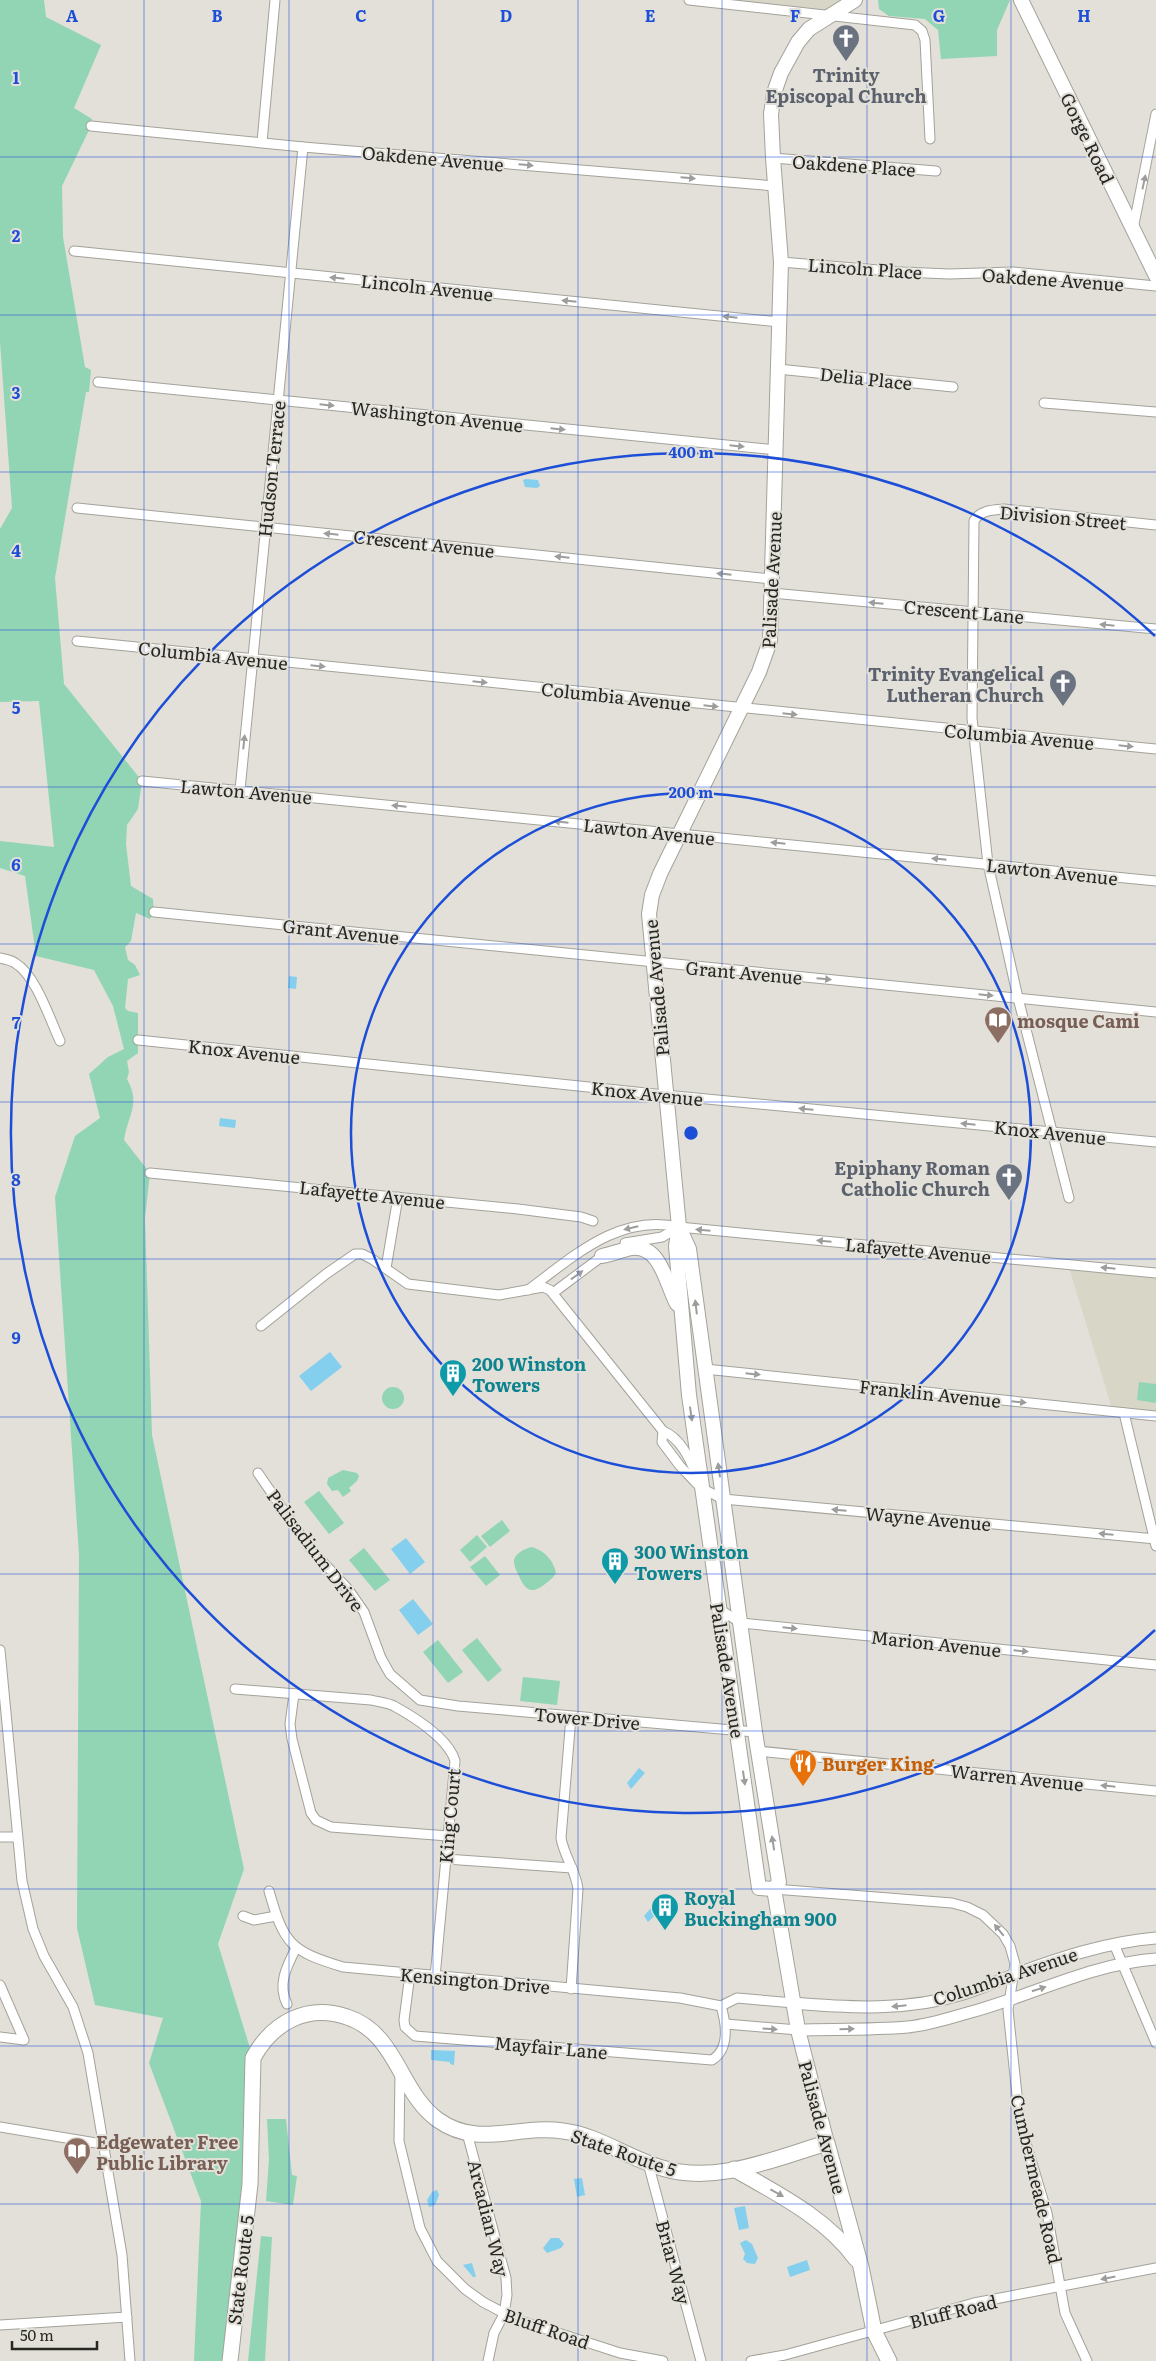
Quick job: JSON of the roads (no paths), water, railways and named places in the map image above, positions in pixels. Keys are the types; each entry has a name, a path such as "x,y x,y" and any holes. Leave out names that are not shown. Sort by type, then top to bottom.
{"main road":[{"name":"Palisade Avenue","path":"774,1889 759,1888 701,1488 680,1315 676,1246 679,1227 649,914 652,895 679,834 767,655 772,623 782,262 773,158 771,114 774,93 781,73 798,42 809,29 855,0"},
{"name":"Gorge Road","path":"1021,0 1156,276"},
{"name":"Palisade Avenue","path":"679,1227 689,1249 755,1732 779,1882 774,1889 798,2030 861,2267 874,2331 890,2361"},
{"path":"602,1256 633,1248 648,1250 655,1256 680,1315 692,1332 695,1362 705,1369"},
{"name":"State Route 5","path":"230,2361 250,2184 253,2058 261,2044 273,2030 286,2022 314,2013 330,2013 347,2017 372,2030 382,2041 412,2092 426,2110 438,2120 467,2133 492,2136 546,2130 563,2131 581,2135 648,2163 679,2172 697,2174 734,2169 827,2143"},
{"path":"734,2169 787,2199 834,2234 847,2246 861,2267"}],"street":[{"path":"262,142 275,0"},
{"path":"689,0 915,25 922,32 925,40 930,139"},
{"path":"1134,230 1156,114"},
{"name":"Oakdene Avenue","path":"91,126 304,147 775,186"},
{"name":"Hudson Terrace","path":"240,790 304,147"},
{"name":"Oakdene Place","path":"773,158 936,171"},
{"name":"Lincoln Avenue","path":"74,251 779,322"},
{"name":"Lincoln Place","path":"782,262 949,274"},
{"name":"Oakdene Avenue","path":"949,274 1013,272 1156,286"},
{"name":"Delia Place","path":"778,369 953,387"},
{"name":"Washington Avenue","path":"98,382 776,450"},
{"path":"1044,402 1156,412"},
{"name":"Crescent Avenue","path":"77,508 772,578"},
{"name":"Division Street","path":"974,612 974,522 976,517 985,511 1004,509 1156,525"},
{"name":"Crescent Lane","path":"772,593 1156,629"},
{"path":"974,612 974,731 988,864 1018,998 1069,1198"},
{"name":"Columbia Avenue","path":"77,641 1156,749"},
{"name":"Lawton Avenue","path":"142,782 240,790 1156,881"},
{"name":"Grant Avenue","path":"154,912 1156,1012"},
{"path":"0,958 16,963 27,974 35,986 60,1041"},
{"name":"Knox Avenue","path":"138,1040 665,1096 1156,1142"},
{"name":"Lafayette Avenue","path":"150,1173 518,1209 593,1221"},
{"path":"386,1268 398,1197"},
{"name":"Lafayette Avenue","path":"528,1290 607,1235 634,1227 661,1223 679,1227 1156,1273"},
{"path":"552,1293 610,1249 622,1244 662,1237 679,1227"},
{"path":"261,1326 326,1274 355,1254 362,1254 408,1284 499,1296 543,1287 552,1293 663,1431 672,1435 689,1457 701,1488"},
{"name":"Franklin Avenue","path":"705,1369 1156,1416"},
{"path":"1124,1413 1155,1541"},
{"name":"Palisadium Drive","path":"258,1473 308,1546 348,1589 364,1612 381,1658 390,1674 420,1700"},
{"name":"Wayne Avenue","path":"701,1488 723,1499 1155,1541"},
{"name":"Marion Avenue","path":"719,1609 741,1622 1156,1665"},
{"path":"0,1650 2,1701 22,1881 33,1929 44,1956 73,2007 88,2053 122,2255 130,2361"},
{"path":"235,1688 294,1694 290,1724 292,1739 311,1813 316,1820 331,1827 448,1836"},
{"name":"King Court","path":"294,1694 372,1700 393,1706 434,1733 452,1751 455,1761 435,1977"},
{"name":"Tower Drive","path":"420,1700 458,1706 571,1717 755,1732"},
{"path":"571,1717 561,1838 563,1849 572,1868 578,1890 571,1989"},
{"name":"Warren Avenue","path":"758,1751 1156,1791"},
{"path":"0,1837 18,1837"},
{"path":"446,1859 572,1868"},
{"name":"Cumbermeade Road","path":"774,1889 952,1903 967,1907 993,1922 1003,1934 1010,1946 1014,1964 1009,2019 1020,2123 1047,2213 1060,2287 1070,2328 1087,2361"},
{"name":"Kensington Drive","path":"269,1891 276,1916 286,1938 296,1948 312,1958 343,1967 435,1977 680,1998 720,2006 738,1998 794,2003"},
{"path":"244,1916 254,1920 276,1916"},
{"name":"Columbia Avenue","path":"794,2003 865,2007 898,2006 963,1994 1091,1949 1156,1938"},
{"path":"1114,1944 1120,1963 1156,2043"},
{"path":"287,2004 283,1994 283,1982 285,1970 296,1948"},
{"name":"Columbia Avenue","path":"798,2030 907,2027 973,2012 1120,1963 1156,1959"},
{"name":"Mayfair Lane","path":"410,1974 404,2020 405,2027 415,2036 706,2060 718,2056 722,2050 726,2024"},
{"path":"0,1985 24,2040 0,2037"},
{"path":"720,2006 726,2024 798,2030"},
{"name":"Bluff Road","path":"400,2069 399,2141 420,2228 428,2248 437,2261 465,2289 504,2314 620,2353 663,2361"},
{"path":"0,2128 102,2144"},
{"name":"Arcadian Way","path":"467,2133 506,2278 507,2295 504,2314 494,2333 488,2361"},
{"name":"Briar Way","path":"648,2163 701,2361"},
{"name":"Bluff Road","path":"751,2361 785,2355 974,2303 1156,2268"},
{"path":"0,2325 126,2317"}],"water":[{"path":"523,480 538,480 540,486 537,488 525,487"},
{"path":"289,976 297,977 296,989 288,988"},
{"path":"220,1118 236,1120 235,1128 219,1126"},
{"path":"330,1352 342,1367 311,1391 299,1376"},
{"path":"406,1538 425,1562 410,1574 391,1549"},
{"path":"413,1599 433,1624 418,1635 399,1610"},
{"path":"639,1768 645,1773 631,1789 627,1783"},
{"path":"657,1901 664,1905 664,1907 648,1922 644,1916"},
{"path":"431,2050 455,2051 454,2065 450,2064 450,2062 431,2060"},
{"path":"582,2178 585,2195 577,2197 574,2179"},
{"path":"437,2190 439,2195 435,2205 429,2207 427,2200 432,2192"},
{"path":"745,2206 749,2228 739,2230 734,2208"},
{"path":"551,2238 559,2238 564,2244 561,2248 547,2253 543,2248"},
{"path":"746,2240 752,2244 758,2258 755,2264 747,2263 743,2259 745,2254 740,2243"},
{"path":"807,2260 810,2270 790,2277 787,2267"},
{"path":"472,2263 476,2277 473,2277 463,2265"}],"place":[{"name":"Trinity Episcopal Church","path":"846,62"},
{"name":"Trinity Evangelical Lutheran Church","path":"1063,707"},
{"name":"mosque Cami","path":"998,1044"},
{"name":"Epiphany Roman Catholic Church","path":"1009,1201"},
{"name":"200 Winston Towers","path":"453,1397"},
{"name":"300 Winston Towers","path":"615,1585"},
{"name":"Burger King","path":"803,1787"},
{"name":"Royal Buckingham 900","path":"665,1931"},
{"name":"Edgewater Free Public Library","path":"77,2175"}]}
